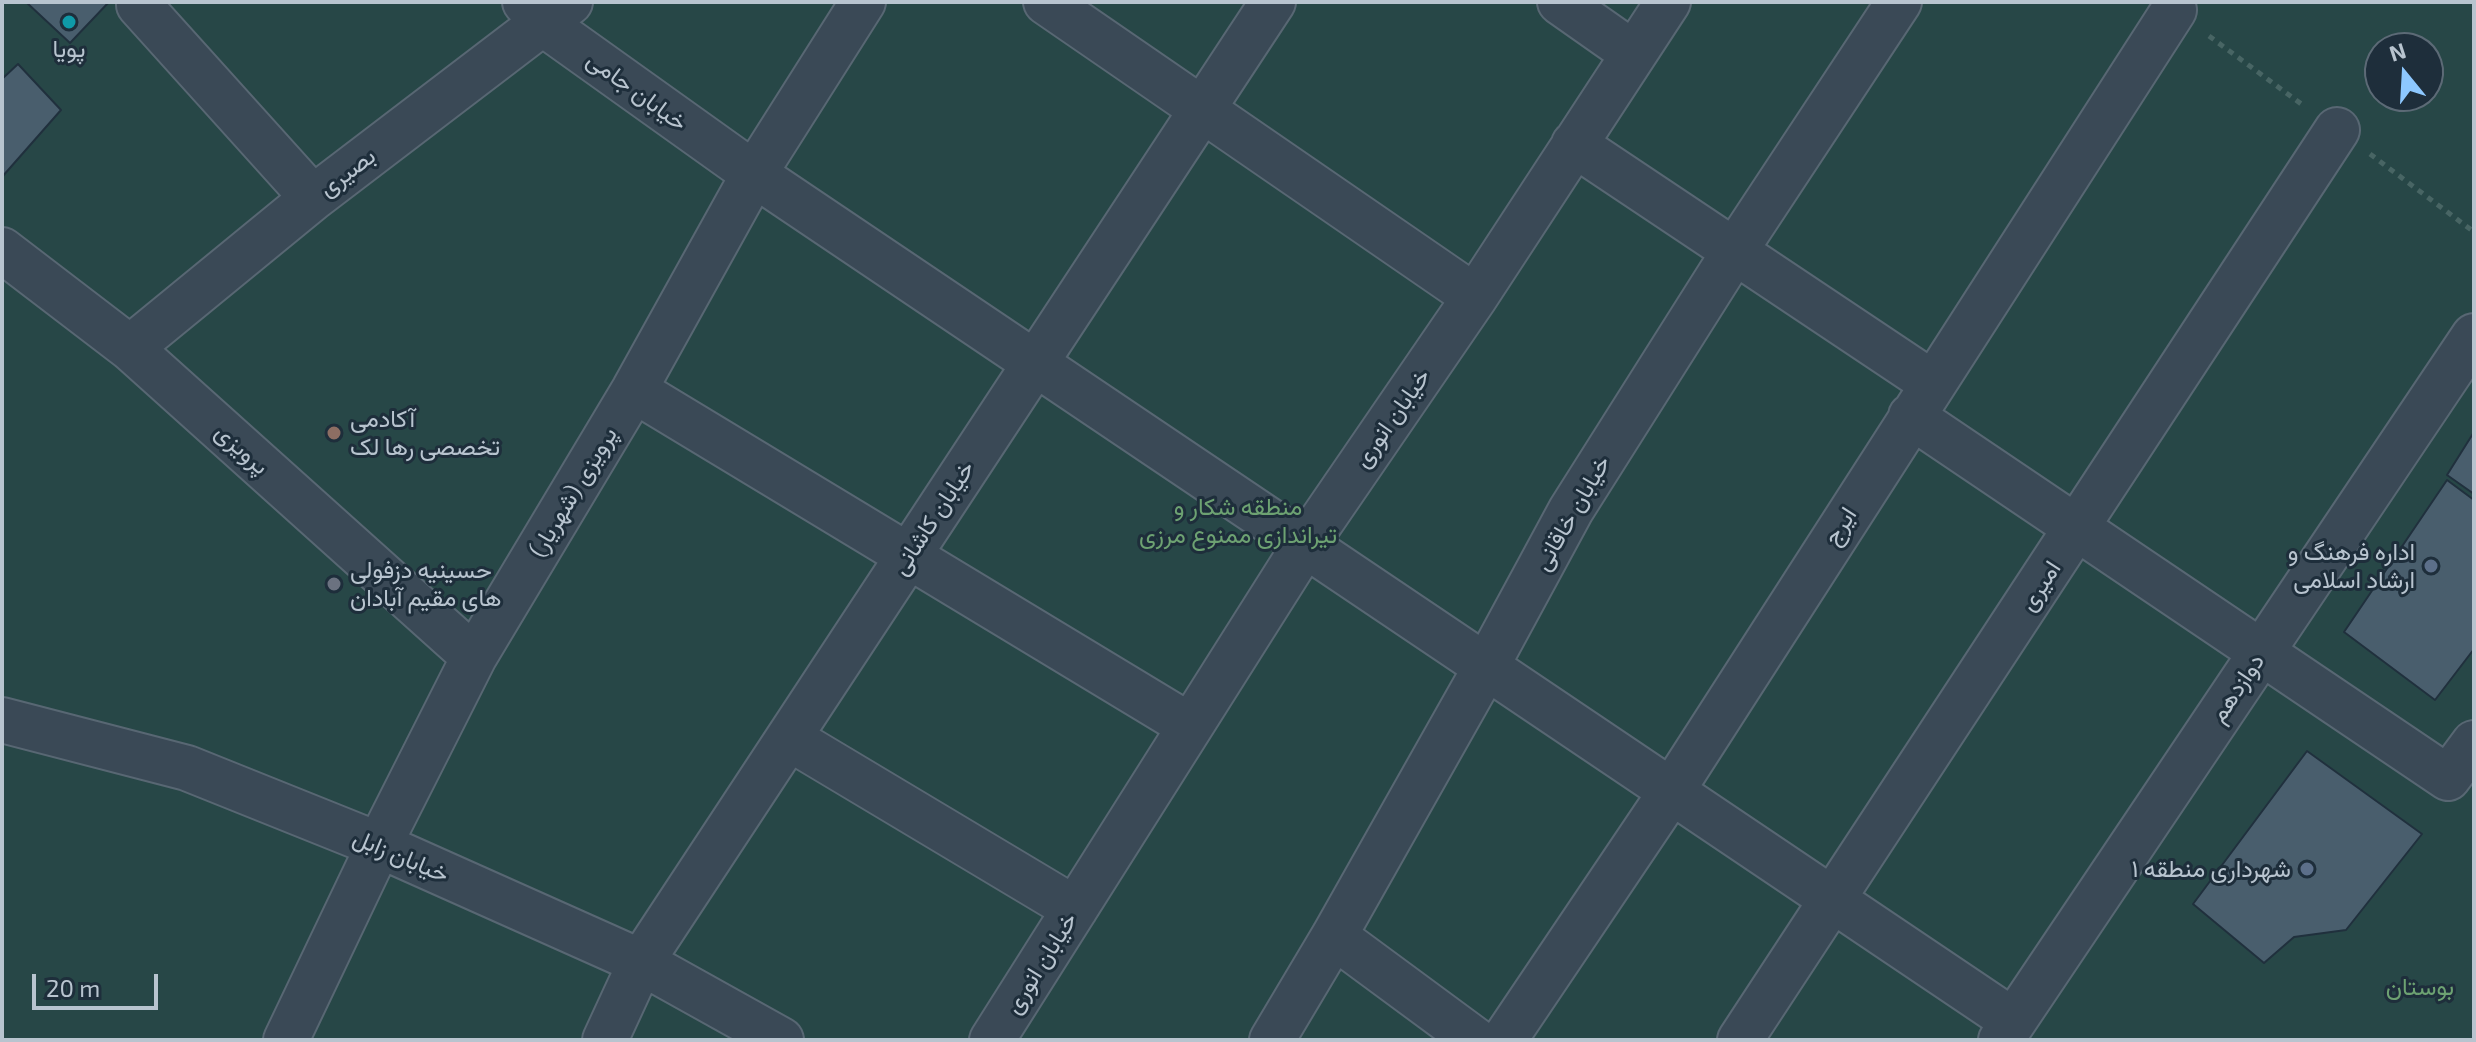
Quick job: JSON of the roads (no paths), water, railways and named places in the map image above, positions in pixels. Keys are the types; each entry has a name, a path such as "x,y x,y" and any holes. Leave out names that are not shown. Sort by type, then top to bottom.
{"street":[{"name":"پرویزی (شهریار)","path":"286,1040 379,845 474,657 634,390 754,174 863,2"},
{"path":"1046,2 1475,297"},
{"name":"خیابان کاشانی","path":"605,1040 641,962 1273,2"},
{"path":"1560,2 1634,54"},
{"name":"خیابان انوری","path":"992,1040 1305,545 1475,297 1668,2"},
{"name":"خیابان خاقانی","path":"1272,1040 1486,667 1571,510 1736,249 1899,2"},
{"path":"139,5 313,198"},
{"name":"خیابان جامی","path":"546,9 754,174 1834,901 2007,1031"},
{"name":"بصیری","path":"130,348 546,9"},
{"name":"ایرج","path":"1504,1040 1671,792 2174,10"},
{"name":"امیری","path":"1740,1040 2337,130"},
{"path":"1574,144 1736,249 2077,528 2448,778 2474,743"},
{"name":"پرویزی","path":"2,250 130,348 474,657"},
{"name":"دوازدهم","path":"2007,1031 2474,336"},
{"path":"634,390 1190,726"},
{"name":"خیابان زابل","path":"2,720 187,768 379,845 641,962 781,1040"},
{"path":"789,738 1075,909"},
{"path":"1334,936 1475,1040"}],"place":[{"name":"پویا","path":"69,22"},
{"name":"آکادمی تخصصی رها لک","path":"334,433"},
{"name":"اداره فرهنگ و ارشاد اسلامی","path":"2431,566"},
{"name":"حسینیه دزفولی های مقیم آبادان","path":"334,584"},
{"name":"شهرداری منطقه ۱","path":"2307,869"}],"park label":[{"name":"منطقه شکار و تیراندازی ممنوع مرزی","path":"1238,521"},
{"name":"بوستان","path":"2420,987"}]}
